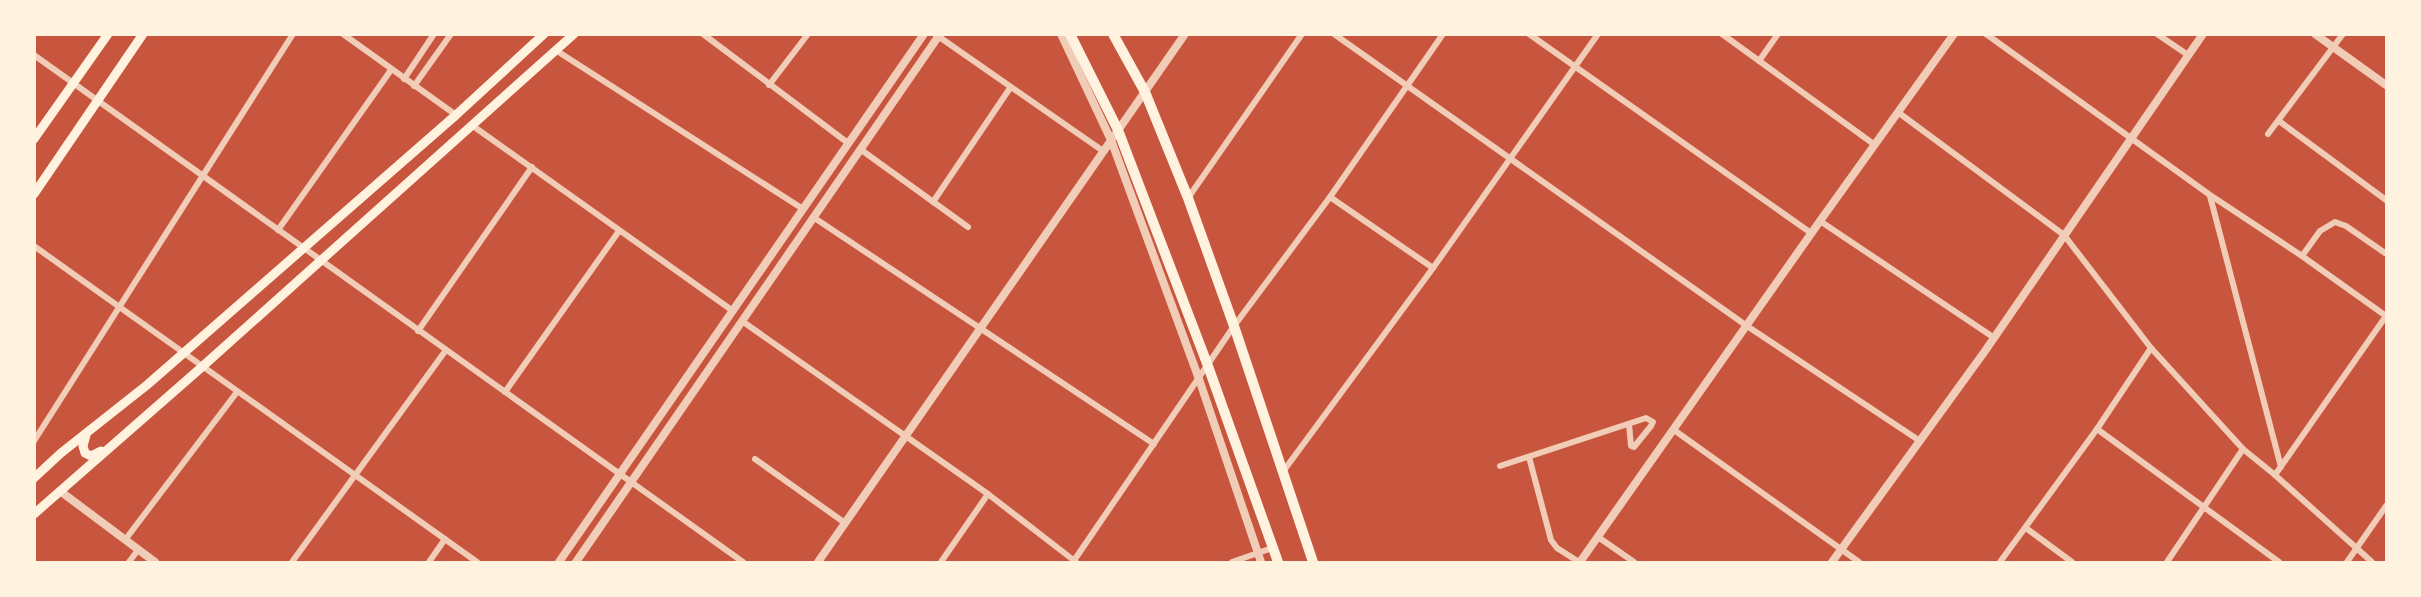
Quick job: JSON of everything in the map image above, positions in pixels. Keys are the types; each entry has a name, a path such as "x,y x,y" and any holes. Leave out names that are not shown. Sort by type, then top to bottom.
{"highway":[{"path":"1070,34 1118,130 1208,366 1278,562"},
{"path":"1113,34 1145,92 1188,198 1234,326 1313,562"}],"main road":[{"path":"34,139 108,34"},
{"path":"34,194 142,34"},
{"path":"34,478 147,386 456,115 544,34"},
{"path":"34,514 322,261 574,34"},
{"path":"88,432 83,446 88,455 94,455 118,440"}],"street":[{"path":"34,441 293,34"},
{"path":"343,34 456,115"},
{"path":"404,79 434,34"},
{"path":"414,86 451,34"},
{"path":"703,34 848,143"},
{"path":"770,85 808,34"},
{"path":"559,562 924,34"},
{"path":"1061,34 1111,140 1199,379 1261,562"},
{"path":"818,562 907,438 1185,34"},
{"path":"1188,198 1302,34"},
{"path":"1334,34 1509,160 1747,326 1920,441"},
{"path":"742,321 988,494 1074,562 1234,326 1330,197 1443,34"},
{"path":"1529,34 1811,233"},
{"path":"1282,473 1433,268 1598,34"},
{"path":"1722,34 1875,145"},
{"path":"1759,60 1778,34"},
{"path":"1529,458 1551,540 1557,548 1580,562 1954,34"},
{"path":"1986,34 2210,195 2302,256 2386,316 2275,475"},
{"path":"2157,34 2188,56"},
{"path":"1832,562 1920,441 2203,34"},
{"path":"2315,34 2386,85"},
{"path":"2268,134 2343,34"},
{"path":"576,562 938,35 1102,152"},
{"path":"557,51 803,209"},
{"path":"34,55 743,562"},
{"path":"278,230 391,70"},
{"path":"898,72 909,78"},
{"path":"933,202 1010,88"},
{"path":"1899,113 2064,235 2151,348 2243,449 2372,562"},
{"path":"2279,121 2386,200"},
{"path":"473,126 733,311"},
{"path":"860,149 968,227"},
{"path":"418,331 532,168"},
{"path":"2210,195 2281,467"},
{"path":"1330,197 1433,268"},
{"path":"813,217 1154,444"},
{"path":"1820,221 1993,337"},
{"path":"2302,256 2320,231 2335,222 2346,226 2385,253"},
{"path":"505,392 619,231"},
{"path":"34,246 477,562"},
{"path":"2000,562 2097,429 2151,348"},
{"path":"292,562 446,350"},
{"path":"693,370 703,378"},
{"path":"125,540 237,392"},
{"path":"1500,466 1646,418 1653,422 1634,447 1631,446 1629,424"},
{"path":"2097,429 2279,562"},
{"path":"1674,430 1859,562"},
{"path":"2167,562 2243,449"},
{"path":"755,459 845,523"},
{"path":"60,491 155,562"},
{"path":"941,562 988,494"},
{"path":"2347,562 2386,506"},
{"path":"2026,528 2072,562"},
{"path":"1598,537 1634,562"},
{"path":"429,562 445,539"},
{"path":"1232,562 1272,548"},
{"path":"129,562 138,550"}]}
